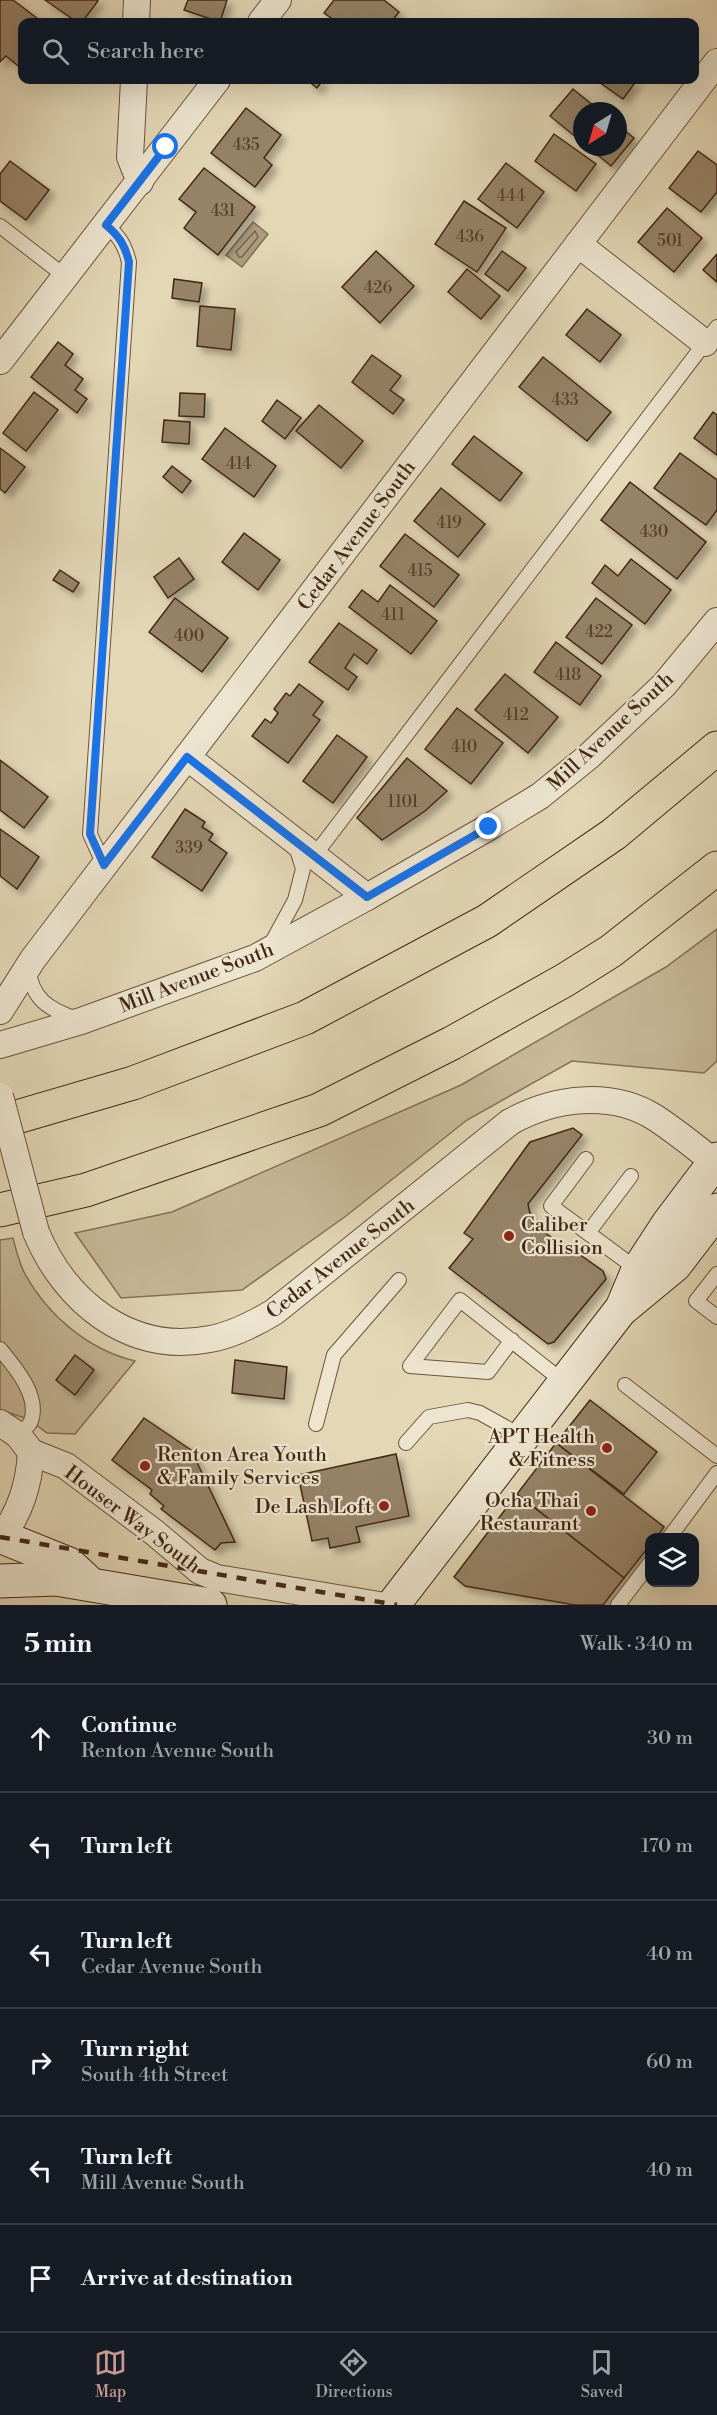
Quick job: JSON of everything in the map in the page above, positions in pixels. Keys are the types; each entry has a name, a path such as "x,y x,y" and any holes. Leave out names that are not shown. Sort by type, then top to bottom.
{"highway":[{"path":"0,1122 133,1083 315,1013 488,921 614,834 717,748"},
{"path":"0,1210 86,1190 319,1110 452,1043 565,980 611,951 717,868"}],"main road":[{"path":"622,1308 638,1270 668,1224 716,1162"},
{"path":"393,1605 622,1308 675,1265 717,1210"},
{"path":"1,1538 69,1564 90,1584"},
{"name":"Houser Way South","path":"0,1581 56,1579 210,1605"}],"street":[{"path":"136,18 137,0"},
{"path":"264,18 278,0"},
{"name":"Cedar Avenue South","path":"0,1011 28,967 104,865 717,62"},
{"path":"134,84 130,157 140,182"},
{"path":"0,361 215,84"},
{"path":"578,244 711,335"},
{"name":"Mill Avenue South","path":"0,1045 81,1021 266,952 367,897 540,796 588,757 664,685 717,621"},
{"path":"187,757 367,897"},
{"name":"Cedar Avenue South","path":"0,1096 36,1232 51,1266 88,1308 101,1317 155,1339 209,1340 233,1333 274,1312 510,1122 546,1106 590,1100 634,1107 653,1116 716,1162"},
{"path":"1,1538 23,1500 29,1480 16,1437"},
{"name":"Houser Way South","path":"16,1437 66,1466 155,1533 200,1571 217,1578 379,1605"}],"lane":[{"path":"104,865 90,834 129,262 126,248 118,236 106,225"},
{"path":"0,226 66,277"},
{"path":"314,856 711,335"},
{"path":"266,952 295,900 303,869 294,841"},
{"path":"28,967 30,985 52,1011 81,1021"},
{"path":"586,1159 551,1206 638,1270"},
{"path":"588,1233 631,1176"},
{"path":"717,1274 696,1301 717,1317"},
{"path":"316,1424 334,1355 399,1280"},
{"path":"512,1340 488,1372 410,1366 460,1300 512,1340 565,1383"},
{"path":"0,1349 24,1382 33,1408 31,1424 16,1437"},
{"path":"625,1385 717,1456"},
{"path":"406,1443 429,1417 468,1410 480,1413 523,1437"},
{"path":"673,1533 717,1473"},
{"path":"618,1605 645,1570"}],"shaded area":[{"path":"717,929 717,1061 704,1073 572,1061 467,1120 346,1216 242,1290 121,1298 75,1233 172,1212 461,1085 666,967"},
{"path":"13,1238 25,1274 45,1304 86,1340 118,1356 135,1361 75,1434 47,1433 28,1419 0,1410 0,1240"}],"water":[{"path":"253,222 268,234 242,267 226,255"}],"building":[{"path":"0,0 13,0 37,18 18,18 18,66 6,56 0,62"},
{"path":"45,0 98,1 85,18 71,18"},
{"path":"188,0 227,0 221,18 208,18 184,10"},
{"path":"334,0 384,0 399,12 394,18 331,18 324,13"},
{"path":"602,84 634,84 623,99"},
{"path":"573,89 589,102 573,102 573,135 550,116"},
{"path":"246,108 281,135 264,158 272,165 255,187 211,153"},
{"path":"627,132 634,138 627,147"},
{"path":"554,134 573,148 573,156 585,156 596,164 576,191 535,161"},
{"path":"698,151 717,165 717,192 701,212 669,188"},
{"path":"599,156 619,156 611,166"},
{"path":"10,161 49,190 26,220 0,201 0,174"},
{"path":"506,163 544,192 517,228 478,199"},
{"path":"204,168 255,207 218,255 184,228 196,212 179,199"},
{"path":"464,201 506,228 477,272 435,244"},
{"path":"667,208 702,238 674,272 638,242"},
{"path":"376,251 414,286 380,323 342,287"},
{"path":"502,251 526,268 508,291 485,274"},
{"path":"717,254 717,282 703,270"},
{"path":"467,269 500,296 481,319 448,292"},
{"path":"174,279 202,283 199,302 172,298"},
{"path":"200,306 235,309 231,350 197,346"},
{"path":"587,309 621,335 600,362 566,335"},
{"path":"58,342 73,354 65,365 83,379 75,390 87,399 77,413 31,377"},
{"path":"372,355 401,376 390,390 404,400 393,414 352,382"},
{"path":"543,357 611,412 587,441 519,387"},
{"path":"34,392 58,410 26,451 3,433"},
{"path":"180,393 205,394 204,417 179,416"},
{"path":"277,400 301,418 285,439 262,421"},
{"path":"319,405 363,441 341,468 296,431"},
{"path":"713,412 717,415 717,455 694,438"},
{"path":"164,420 190,422 189,444 162,442"},
{"path":"225,428 276,466 254,497 202,459"},
{"path":"474,436 522,473 500,501 452,464"},
{"path":"0,448 25,467 5,493 0,489"},
{"path":"680,453 717,480 717,510 706,525 654,488"},
{"path":"172,466 191,481 182,493 163,477"},
{"path":"630,482 706,542 677,579 601,520"},
{"path":"441,488 485,524 458,557 414,521"},
{"path":"244,533 280,560 258,590 222,562"},
{"path":"405,534 459,575 434,607 380,566"},
{"path":"179,558 194,579 168,598 154,577"},
{"path":"631,559 671,590 645,624 592,583 605,565 618,576"},
{"path":"60,570 79,583 73,592 53,580"},
{"path":"390,585 437,621 411,654 349,607 362,590 378,602"},
{"path":"175,598 228,638 202,672 149,632"},
{"path":"596,598 632,625 602,664 566,637"},
{"path":"339,623 377,650 367,664 354,654 345,668 357,677 348,690 309,662"},
{"path":"556,642 601,676 580,705 534,672"},
{"path":"505,674 558,717 528,753 475,710"},
{"path":"299,684 323,702 313,715 320,720 288,763 252,736 265,719 271,723 278,713 274,709 286,693 290,696"},
{"path":"457,708 503,743 471,784 425,749"},
{"path":"337,735 367,757 333,803 303,781"},
{"path":"407,758 447,791 425,811 382,840 357,818"},
{"path":"0,760 48,797 24,828 0,810"},
{"path":"185,809 205,822 202,827 213,834 209,840 227,853 202,891 152,857"},
{"path":"0,829 39,857 17,889 0,876"},
{"name":"Caliber Collision","path":"573,1128 582,1135 528,1204 532,1223 574,1254 576,1252 603,1271 606,1279 554,1342 548,1344 449,1268 473,1239 464,1233 530,1142"},
{"path":"75,1355 94,1370 75,1395 56,1380"},
{"path":"235,1360 287,1367 284,1399 232,1393"},
{"name":"APT Health & Fitness","path":"590,1400 657,1452 624,1494 556,1443"},
{"path":"144,1418 191,1450 235,1542 221,1543 215,1550 161,1509 164,1506 150,1494 152,1490 112,1460"},
{"name":"Ocha Thai Restaurant","path":"556,1443 664,1527 660,1533 645,1533 645,1551 624,1578 517,1494"},
{"path":"396,1454 409,1516 356,1527 360,1542 330,1548 328,1538 312,1541 298,1475"},
{"path":"517,1494 624,1578 603,1605 575,1605 465,1586 454,1577"}],"railway":[{"path":"0,1537 397,1605"}],"place":[{"name":"Caliber Collision","path":"509,1236"},
{"name":"APT Health & Fitness","path":"607,1448"},
{"name":"Renton Area Youth & Family Services","path":"145,1466"},
{"name":"De Lash Loft","path":"384,1506"},
{"name":"Ocha Thai Restaurant","path":"591,1511"}],"route":[{"path":"166,147 106,225 118,236 126,248 129,262 90,834 104,865 187,757 367,897 489,827"}]}
